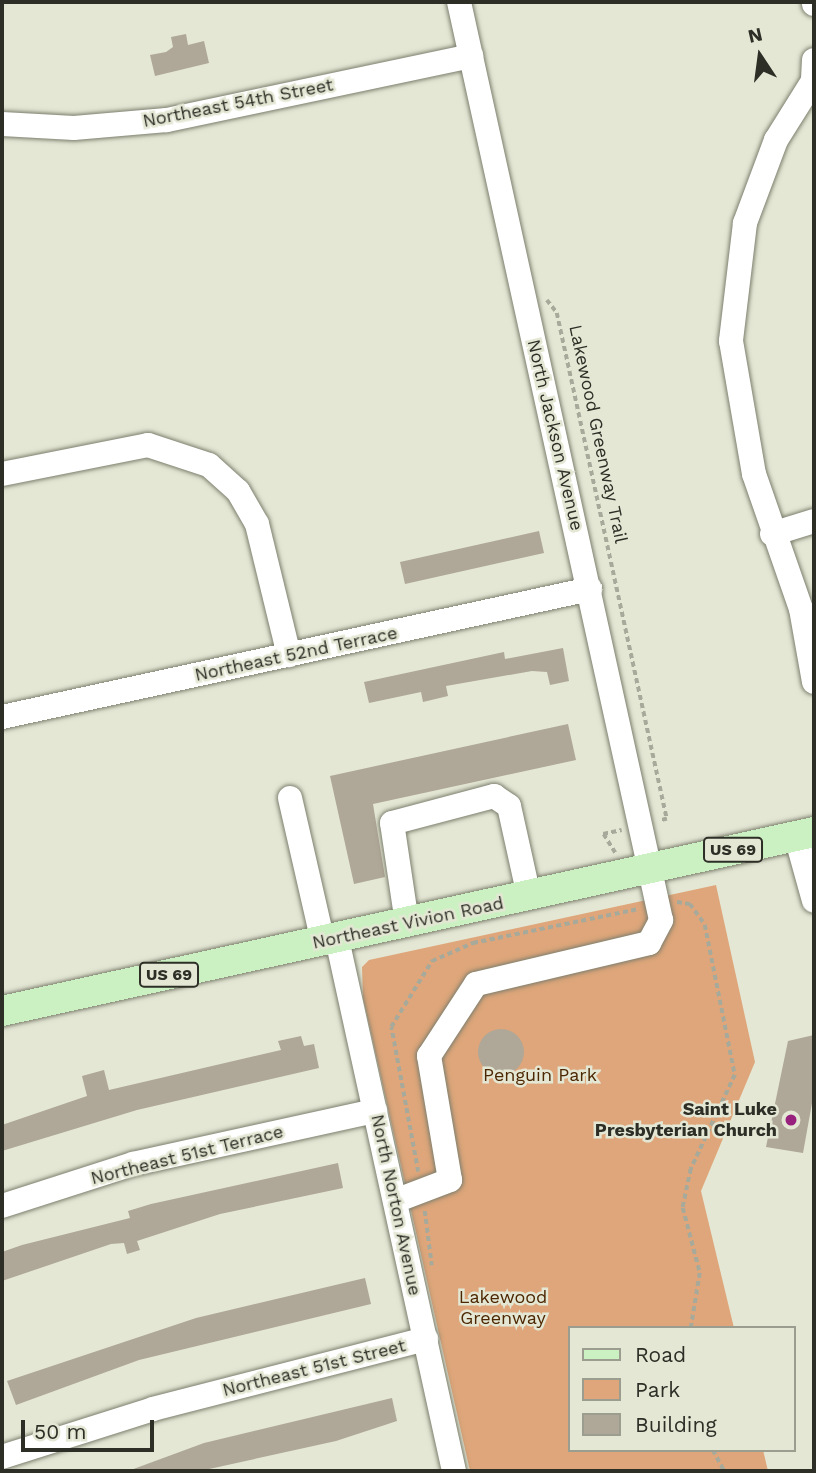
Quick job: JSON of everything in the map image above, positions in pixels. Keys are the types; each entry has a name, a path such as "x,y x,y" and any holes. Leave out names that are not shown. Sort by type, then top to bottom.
{"main road":[{"name":"Northeast Vivion Road","path":"2,1011 805,834"}],"street":[{"name":"North Jackson Avenue","path":"395,1201 450,1180 429,1056 476,984 649,943 658,935 658,905 652,869 459,2"},
{"name":"Northeast 54th Street","path":"2,124 74,128 167,120 471,56"},
{"path":"814,74 758,180 732,296 741,412 772,534 801,608 814,682"},
{"path":"2,474 148,445 174,449 219,472 252,513 289,655"},
{"path":"772,534 814,521"},
{"name":"Northeast 52nd Terrace","path":"2,717 590,589"},
{"path":"407,923 392,823 494,796 509,806 529,896"},
{"name":"North Norton Avenue","path":"290,798 375,1111 454,1471"},
{"path":"805,834 814,901"},
{"name":"Northeast 51st Terrace","path":"2,1206 134,1164 375,1111"},
{"name":"Northeast 51st Street","path":"2,1457 153,1409 426,1339"}],"path":[{"name":"Lakewood Greenway Trail","path":"543,295 557,313 667,819 650,824"},
{"path":"609,841 603,834 617,831"},
{"path":"658,905 680,902 699,911 734,1058 735,1075 691,1169 682,1208 700,1273 691,1326"},
{"path":"714,1452 724,1471"}],"green space":[{"name":"Penguin Park","path":"716,885 755,1062 701,1191 734,1326 568,1326 568,1452 763,1452 768,1471 470,1471 363,998 362,967 369,960"}],"building":[{"path":"186,34 188,45 204,41 209,63 155,76 150,55 166,52 173,47 171,37"},
{"path":"539,531 544,553 405,584 400,562"},
{"path":"563,648 569,681 550,685 547,672 532,671 446,686 448,696 423,702 421,692 369,703 364,682 504,652 505,659"},
{"path":"568,724 576,760 373,804 385,877 354,884 330,776"},
{"path":"501,1029 517,1036 524,1052 517,1068 501,1075 485,1068 478,1052 485,1036"},
{"name":"Saint Luke Presbyterian Church","path":"814,1035 814,1092 803,1153 766,1147 788,1041"},
{"path":"301,1036 304,1046 314,1044 319,1068 137,1110 2,1151 2,1125 87,1096 82,1076 104,1070 109,1090 281,1050 278,1041"},
{"path":"338,1163 343,1188 220,1214 137,1241 140,1250 127,1254 124,1243 111,1244 2,1281 2,1252 130,1218 128,1211 151,1204"},
{"path":"365,1278 371,1304 139,1360 16,1405 7,1381 196,1318"},
{"path":"392,1398 397,1421 336,1441 200,1471 128,1471 204,1443"}],"place":[{"name":"Saint Luke Presbyterian Church","path":"791,1120"}],"park label":[{"name":"Lakewood Greenway","path":"503,1308"}]}
